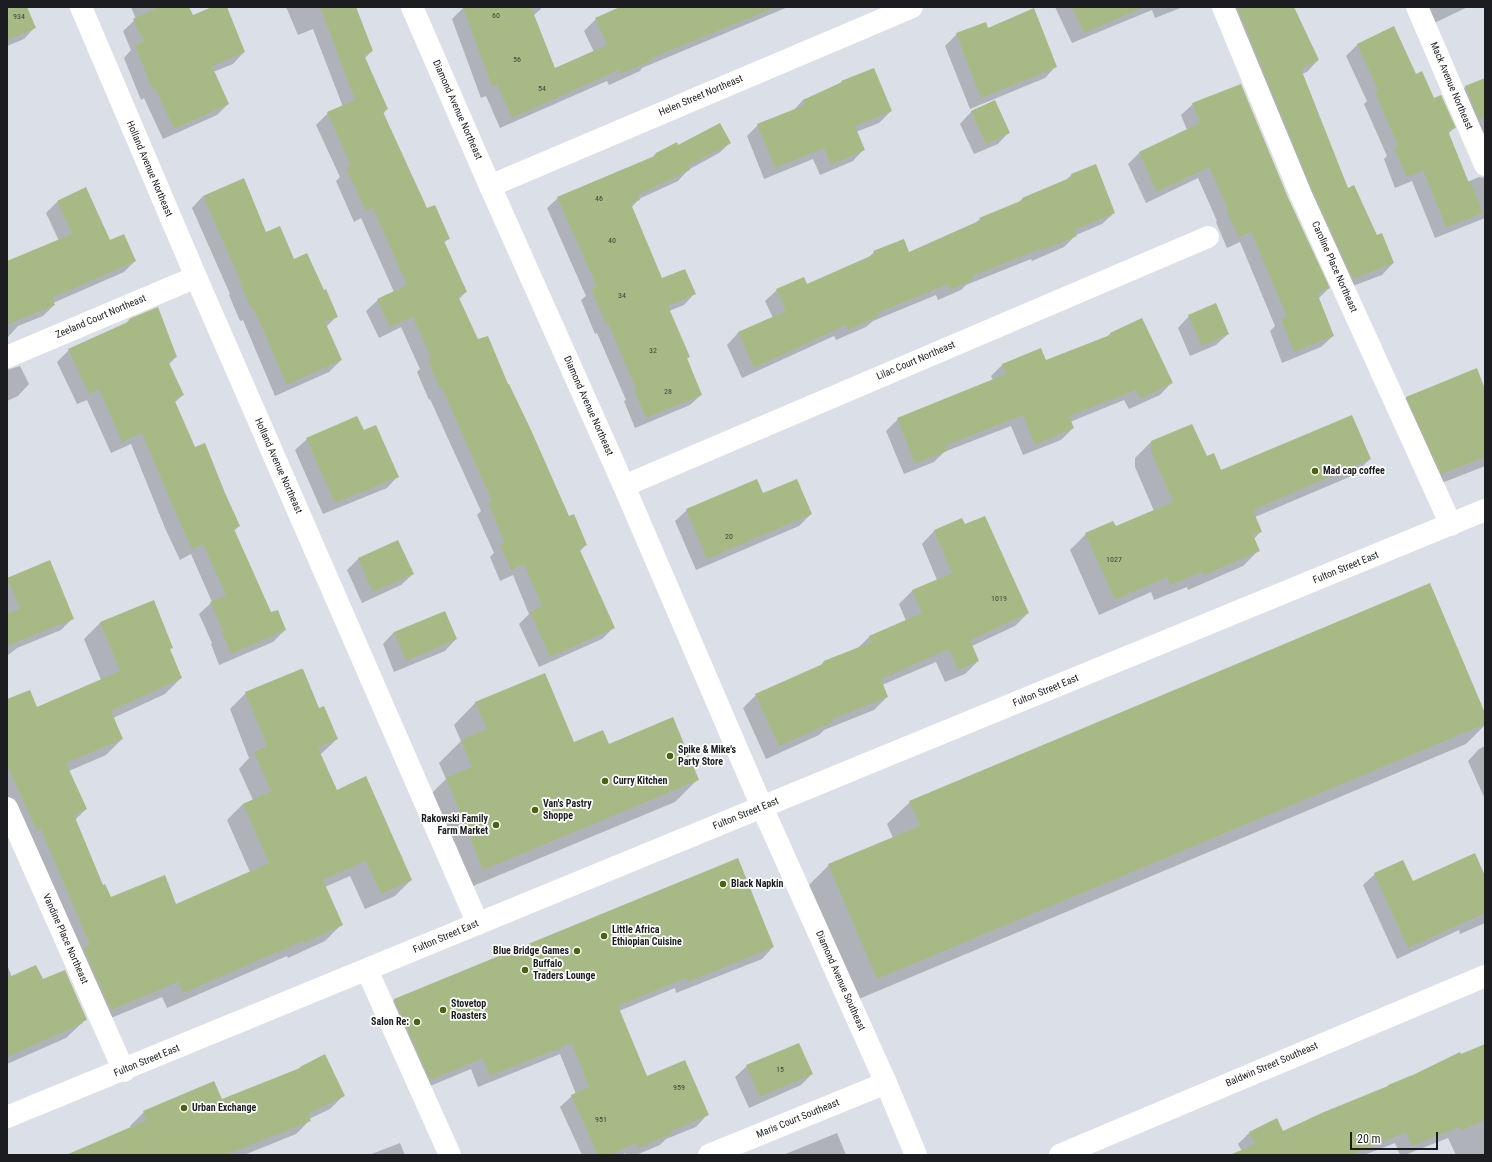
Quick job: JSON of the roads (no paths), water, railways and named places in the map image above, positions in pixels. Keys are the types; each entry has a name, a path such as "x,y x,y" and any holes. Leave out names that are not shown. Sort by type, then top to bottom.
{"street":[{"name":"Holland Avenue Northeast","path":"81,7 196,277 478,924"},
{"name":"Diamond Avenue Northeast","path":"412,7 624,486 762,807"},
{"name":"Helen Street Northeast","path":"490,186 912,7"},
{"name":"Caroline Place Northeast","path":"1223,7 1301,195 1451,525"},
{"name":"Mack Avenue Northeast","path":"1417,7 1485,165"},
{"name":"Lilac Court Northeast","path":"624,486 1208,237"},
{"name":"Zeeland Court Northeast","path":"7,357 196,277"},
{"name":"Fulton Street East","path":"7,1117 124,1071 762,807 1485,511"},
{"name":"Diamond Avenue Southeast","path":"762,807 886,1082 916,1155"},
{"name":"Vandine Place Northeast","path":"7,808 124,1071"},
{"path":"367,970 450,1155"},
{"name":"Baldwin Street Southeast","path":"1060,1155 1485,976"},
{"name":"Maris Court Southeast","path":"709,1155 886,1082"}],"place":[{"name":"Mad cap coffee","path":"1315,471"},
{"name":"Spike & Mike's Party Store","path":"670,756"},
{"name":"Curry Kitchen","path":"605,781"},
{"name":"Van's Pastry Shoppe","path":"535,810"},
{"name":"Rakowski Family Farm Market","path":"496,825"},
{"name":"Black Napkin","path":"723,884"},
{"name":"Little Africa Ethiopian Cuisine","path":"604,936"},
{"name":"Blue Bridge Games","path":"577,951"},
{"name":"Buffalo Traders Lounge","path":"525,970"},
{"name":"Stovetop Roasters","path":"443,1010"},
{"name":"Salon Re:","path":"417,1022"},
{"name":"Urban Exchange","path":"184,1108"}]}
